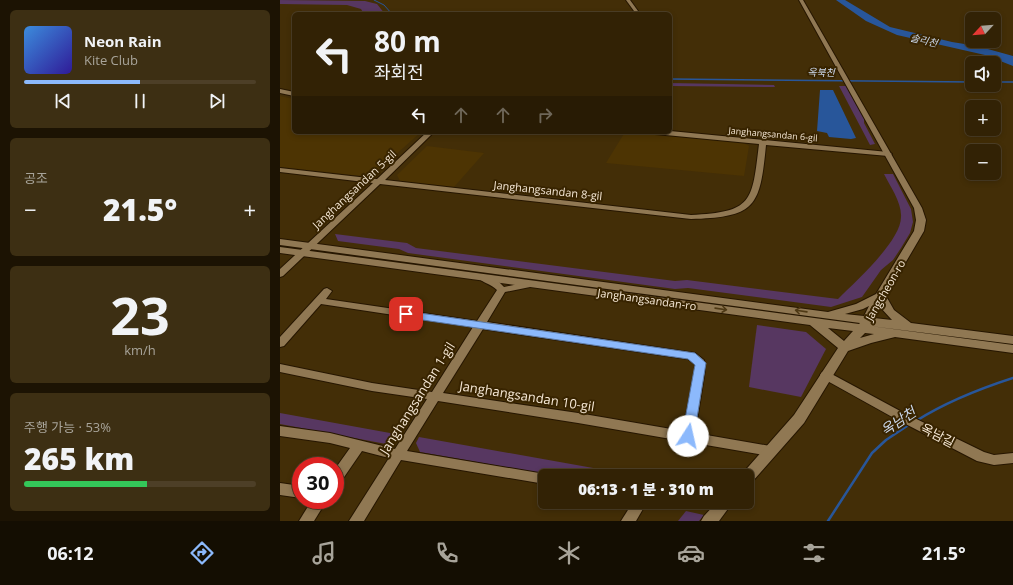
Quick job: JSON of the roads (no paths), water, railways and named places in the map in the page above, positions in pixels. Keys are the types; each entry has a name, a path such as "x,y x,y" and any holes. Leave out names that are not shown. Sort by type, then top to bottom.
{"street":[{"path":"628,0 636,10"},
{"name":"Jangcheon-ro","path":"754,470 799,419 844,348 865,325 880,296 919,231 921,220 918,208 801,0"},
{"path":"280,91 292,94"},
{"name":"Janghangsandan 5-gil","path":"280,274 429,134"},
{"name":"Janghangsandan 6-gil","path":"672,134 888,154"},
{"name":"Janghangsandan 8-gil","path":"280,170 691,217 710,216 727,213 742,208 751,200 757,183 763,143"},
{"name":"Janghangsandan-ro","path":"280,242 306,249 482,277 814,318"},
{"name":"Janghangsandan-ro","path":"280,250 306,249 865,325 915,327 1013,340"},
{"path":"482,277 495,283 502,290 533,284"},
{"name":"Janghangsandan 1-gil","path":"356,521 502,290"},
{"path":"280,343 327,291"},
{"path":"814,318 859,307 880,296 885,309 896,319 915,327"},
{"path":"319,301 479,326 691,356 700,363 700,370 688,436"},
{"path":"814,318 844,348 869,339 898,333"},
{"name":"Janghangsandan-ro","path":"865,325 898,333 1013,349"},
{"name":"Janghangsandan 10-gil","path":"280,368 372,387 688,436 770,451"},
{"name":"옥남길","path":"826,375 906,419 981,457 994,460 1013,458"},
{"path":"280,431 330,438 399,455 538,478"},
{"path":"344,467 360,445"},
{"path":"280,489 292,491"},
{"path":"306,521 314,509"},
{"path":"628,521 636,509"},
{"path":"709,521 720,509"}],"water":[{"name":"솔리천","path":"836,0 845,0 890,27 965,44 965,48 984,48 1013,56 1013,66 1001,61 1001,56 988,56 897,35 866,21"},
{"path":"820,90 833,90 856,138 829,137 827,133 817,131"}],"waterway":[{"name":"옥북천","path":"374,0 384,5 390,12"},
{"name":"옥북천","path":"672,79 965,82"},
{"name":"옥북천","path":"1001,82 1013,82"},
{"name":"옥남천","path":"916,421 963,396 1013,378"},
{"name":"옥남천","path":"828,521 872,453 886,440 910,424"}]}
